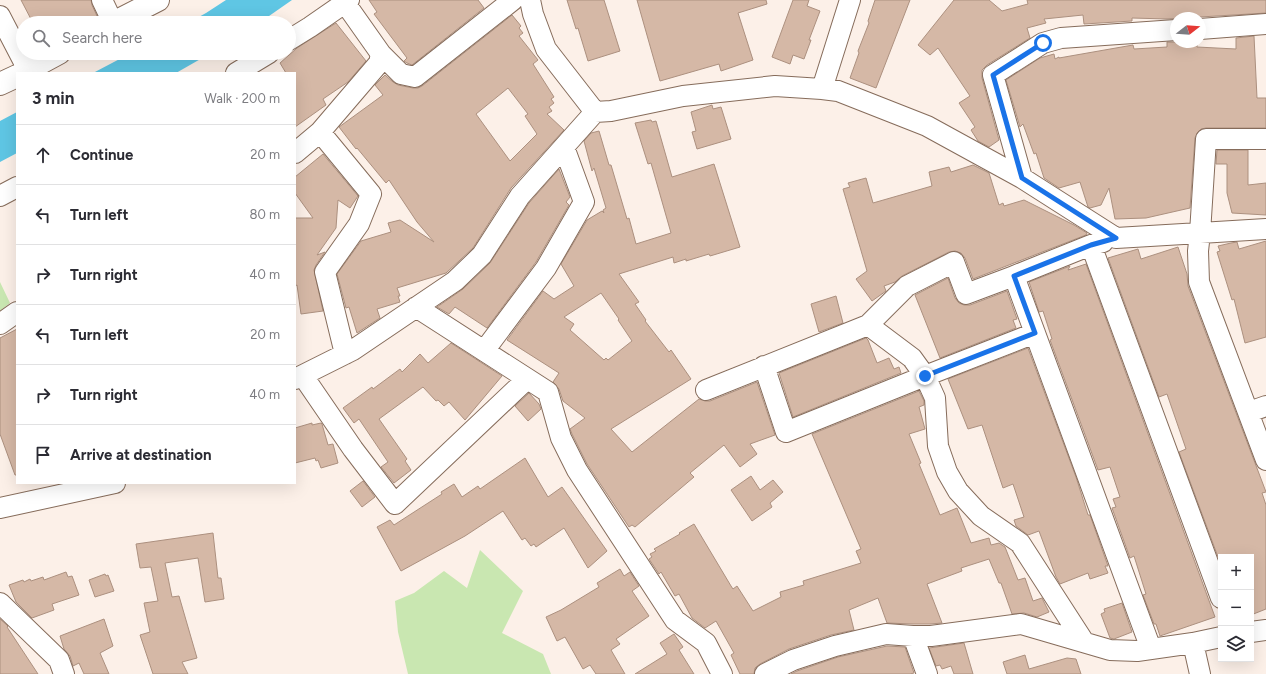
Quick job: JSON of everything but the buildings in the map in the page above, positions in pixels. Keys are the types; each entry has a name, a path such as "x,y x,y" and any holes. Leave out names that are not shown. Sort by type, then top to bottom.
{"street":[{"path":"102,0 110,16"},
{"path":"127,16 158,0"},
{"path":"296,35 347,1 381,54 401,74 415,77 493,6 513,0"},
{"path":"530,0 533,14 546,49 595,112"},
{"path":"822,89 850,0"},
{"path":"0,16 16,57"},
{"path":"1206,29 1266,24"},
{"path":"1022,178 993,75 1043,43 1061,38 1170,30"},
{"path":"296,152 320,132 379,63 381,54"},
{"path":"17,60 22,72"},
{"path":"24,72 46,60"},
{"path":"238,72 257,60"},
{"path":"0,84 16,76"},
{"path":"527,379 395,504 353,449 323,406 299,377 353,350 455,281 482,255 520,196 595,112 611,111 683,96 775,86 822,89 838,92 927,126 1022,178 1116,238"},
{"path":"320,132 372,194 359,224 325,272 346,354"},
{"path":"1266,139 1206,139 1198,250 1199,282 1257,409 1266,460"},
{"path":"484,351 546,268 584,202 564,147"},
{"path":"0,196 16,188"},
{"path":"706,390 868,325 907,286 954,262 966,294 1091,245 1116,238 1266,229"},
{"path":"1091,245 1218,590"},
{"path":"1014,276 1152,649"},
{"path":"416,307 548,392 561,438 577,470 675,620 706,643 722,674"},
{"path":"0,324 16,313"},
{"path":"868,325 912,358 925,376 934,398 938,446 947,472 958,491 982,516 1020,543 1084,642"},
{"path":"764,366 786,432 1035,333"},
{"path":"0,508 110,484"},
{"path":"0,603 59,660 64,674"},
{"path":"765,674 793,660 835,646 886,634 931,636 1022,624 1110,650 1137,651 1193,643 1218,638"},
{"path":"1254,632 1266,630"},
{"path":"913,636 927,674"},
{"path":"1193,643 1200,674"}],"green space":[{"path":"0,282 10,303 0,311"},
{"path":"480,550 523,591 502,633 543,654 551,674 408,674 398,632 395,601 414,593 444,571 467,588"}],"water":[{"path":"226,0 292,0 269,16 201,16"},
{"path":"118,60 199,60 178,72 95,72"},
{"path":"16,113 16,154 0,162 0,121"}],"route":[{"path":"925,376 1035,333 1014,276 1091,245 1116,238 1022,178 993,75 1043,43"}]}
